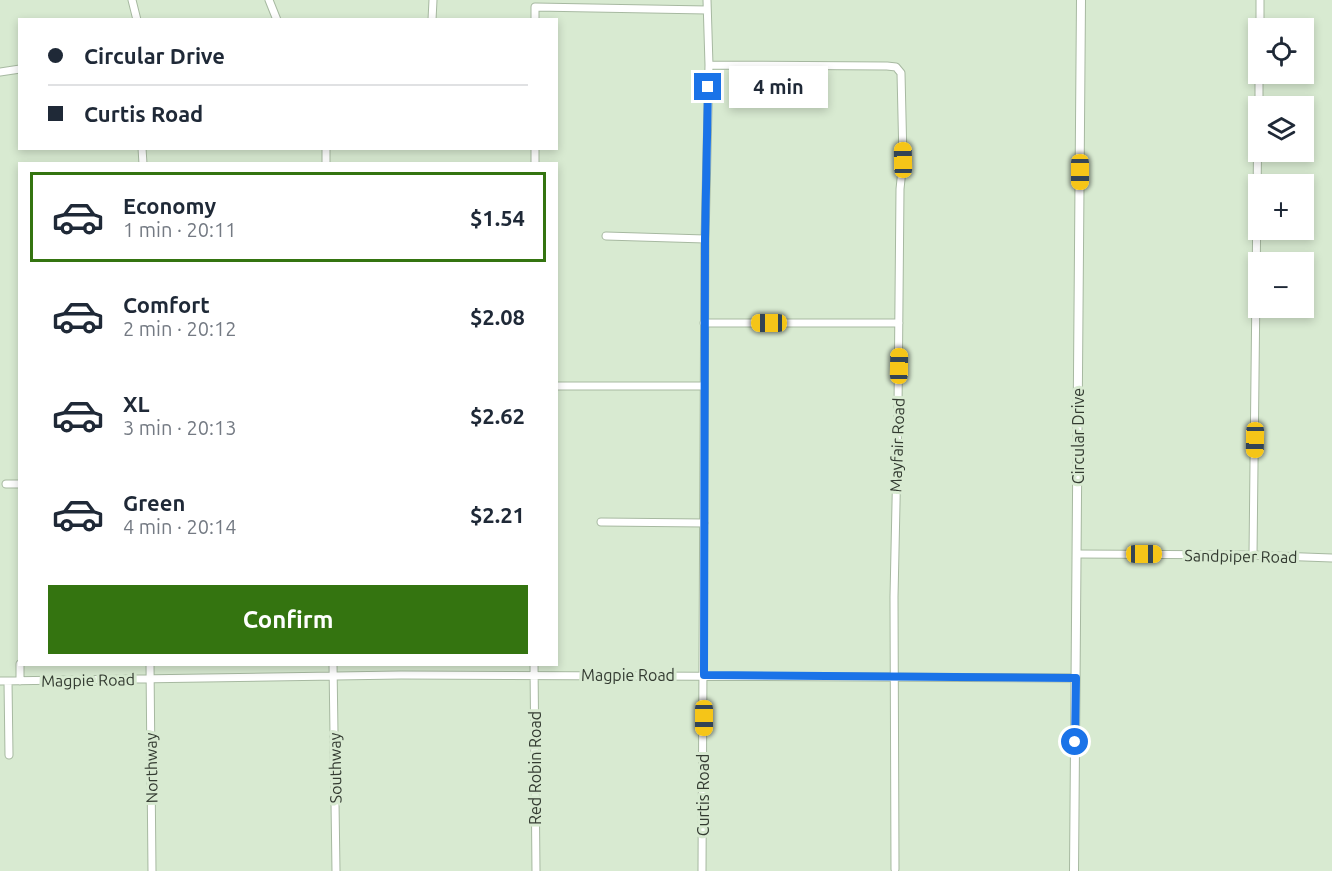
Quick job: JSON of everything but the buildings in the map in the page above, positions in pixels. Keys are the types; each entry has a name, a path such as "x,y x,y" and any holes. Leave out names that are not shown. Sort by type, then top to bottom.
{"street":[{"path":"132,0 136,18"},
{"path":"269,0 276,18"},
{"path":"432,18 433,0"},
{"name":"Curtis Road","path":"702,871 704,322 709,65 707,0"},
{"name":"Circular Drive","path":"1074,871 1082,0"},
{"path":"1260,0 1260,18"},
{"path":"535,18 535,7 707,10"},
{"name":"Mayfair Road","path":"709,65 887,66 900,70 903,160 900,189 894,597 895,869"},
{"path":"0,72 18,69"},
{"path":"1253,555 1257,162"},
{"path":"606,236 705,239"},
{"path":"704,322 899,323"},
{"path":"558,386 704,386"},
{"path":"6,484 18,484"},
{"path":"601,522 704,523"},
{"name":"Sandpiper Road","path":"1077,554 1332,558"},
{"path":"20,666 20,681"},
{"name":"Northway","path":"150,666 152,871"},
{"name":"Southway","path":"333,666 336,871"},
{"name":"Red Robin Road","path":"534,666 536,871"},
{"name":"Magpie Road","path":"4,681 535,675 1076,678"},
{"path":"4,681 9,755"}],"route":[{"path":"708,87 704,386 704,675 1076,678 1075,742"}]}
